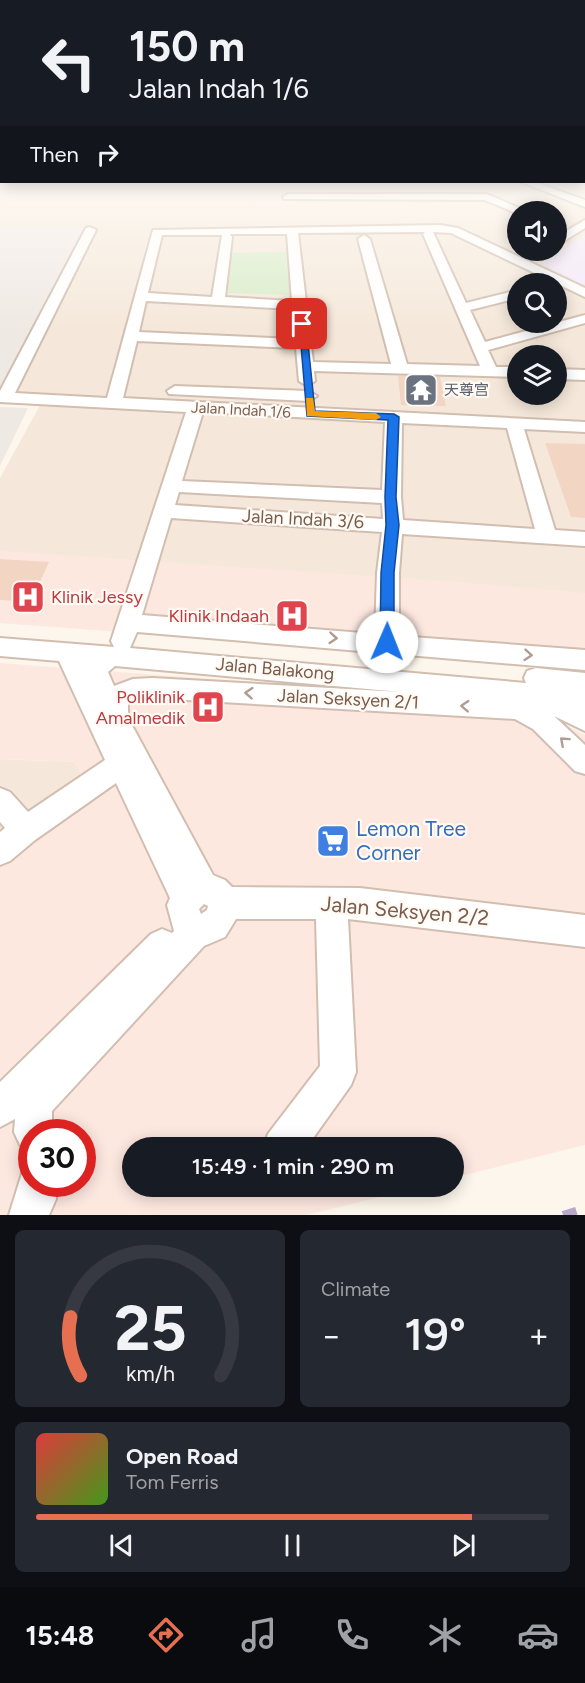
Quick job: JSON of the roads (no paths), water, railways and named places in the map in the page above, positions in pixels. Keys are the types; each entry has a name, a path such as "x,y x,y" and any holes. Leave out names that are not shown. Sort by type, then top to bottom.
{"street":[{"path":"289,220 309,222 459,219 488,233"},
{"path":"289,220 310,405 116,396 157,232 246,230 289,220 440,228 454,230 541,273"},
{"path":"567,236 585,223"},
{"name":"Jalan Indah 1/6","path":"90,230 2,397 116,396 196,407 310,405 394,417 585,427"},
{"path":"567,230 573,232"},
{"path":"429,234 490,371"},
{"path":"218,301 226,237"},
{"path":"364,239 400,368"},
{"path":"526,264 530,261"},
{"path":"567,287 585,294"},
{"path":"140,297 300,305"},
{"path":"462,308 507,297"},
{"path":"480,348 585,319"},
{"path":"131,336 304,344"},
{"path":"306,366 507,372"},
{"path":"567,374 585,375"},
{"path":"196,407 122,640 94,671 199,908"},
{"path":"387,642 388,573 393,525 391,497 394,417"},
{"path":"514,423 547,536"},
{"name":"Jalan Indah 3/6","path":"171,486 391,497"},
{"name":"Jalan Indah 3/6","path":"164,511 585,539"},
{"name":"Jalan Balakong","path":"0,632 122,640 585,683"},
{"path":"122,640 387,642 585,660"},
{"name":"Jalan Balakong","path":"0,647 66,651 122,640 585,699"},
{"path":"66,651 121,764 199,908"},
{"name":"Jalan Seksyen 2/1","path":"114,719 115,700 120,693 131,689 177,689 519,710 542,721 585,762"},
{"path":"531,693 585,720"},
{"path":"0,851 25,830 121,764"},
{"path":"0,801 25,830"},
{"path":"290,1137 338,1072 331,902"},
{"name":"Jalan Seksyen 2/2","path":"199,908 331,902 585,931"},
{"path":"0,1108 199,908"},
{"path":"33,1119 34,1104 199,908"},
{"path":"29,1215 36,1197"}],"railway":[{"path":"563,1215 585,1208"}],"place":[{"name":"天尊宫","path":"421,390"},
{"name":"Klinik Jessy","path":"28,597"},
{"name":"Klinik Indaah","path":"292,616"},
{"name":"Poliklinik Amalmedik","path":"208,707"},
{"name":"Lemon Tree Corner","path":"333,841"}]}
